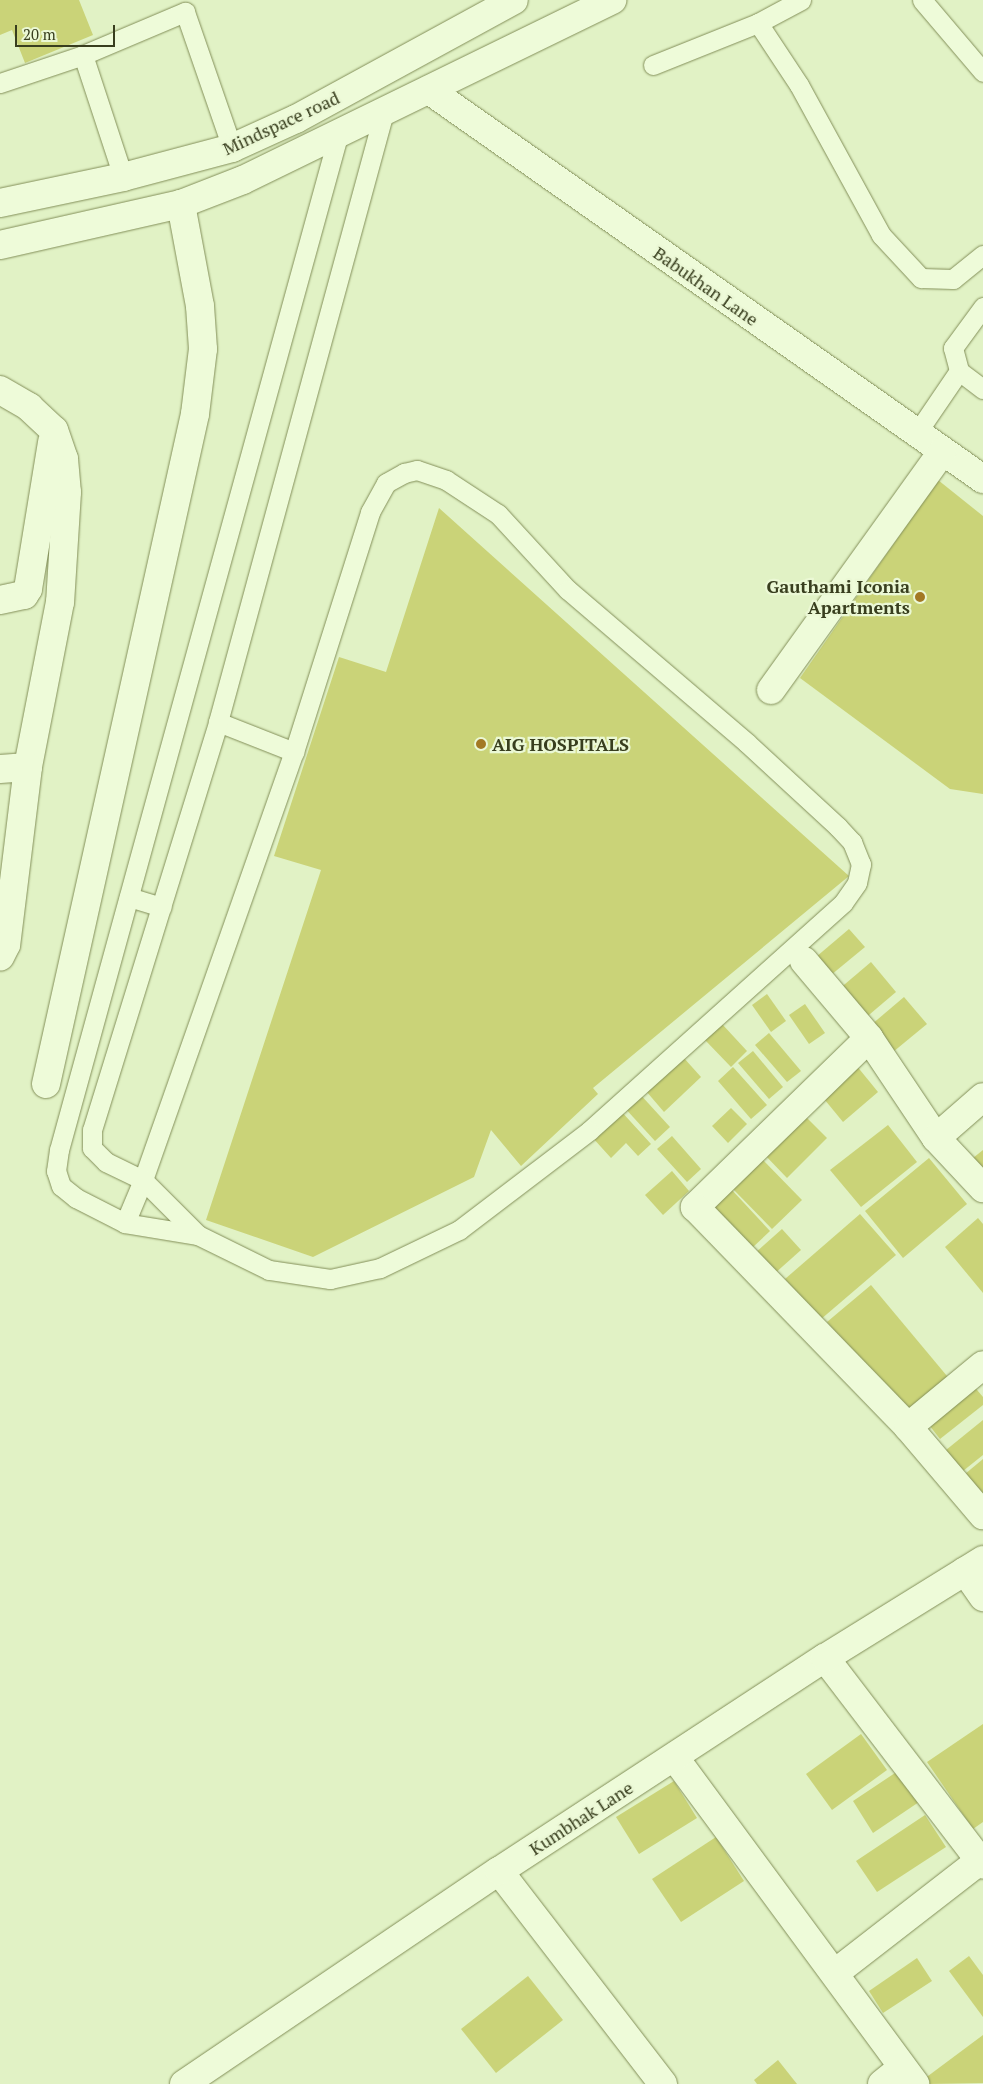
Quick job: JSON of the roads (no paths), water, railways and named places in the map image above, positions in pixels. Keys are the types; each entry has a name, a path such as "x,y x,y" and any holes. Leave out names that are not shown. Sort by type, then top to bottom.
{"street":[{"name":"Mindspace road","path":"0,203 123,177 232,148 296,119 514,0"},
{"path":"384,112 612,0"},
{"name":"Babukhan Lane","path":"429,90 916,434 983,479"},
{"name":"Mindspace road","path":"0,245 181,204 243,180 338,136 384,112"},
{"path":"46,1084 195,414 203,349 202,332 181,204"},
{"path":"0,390 29,407 54,430 64,459 67,492 60,602 28,767 6,945 0,957"},
{"path":"0,600 24,595 28,589 54,430"},
{"path":"771,690 942,452"},
{"path":"0,769 28,767"},
{"path":"804,961 869,1038 936,1138 983,1188"},
{"path":"869,1038 695,1207 908,1427 983,1515"},
{"path":"936,1138 983,1097"},
{"path":"908,1427 983,1365"},
{"path":"974,1566 983,1596"},
{"name":"Kumbhak Lane","path":"184,2084 499,1871 675,1758 825,1658 974,1566"},
{"path":"825,1658 982,1861 835,1973"},
{"path":"675,1758 835,1973 900,2079"},
{"path":"499,1871 663,2084"}],"lane":[{"path":"653,65 758,23 801,0"},
{"path":"922,0 983,72"},
{"path":"0,83 83,55 185,12 232,148"},
{"path":"758,23 798,85 881,235 921,278 952,279 983,255"},
{"path":"83,55 123,177"},
{"path":"198,1235 144,1180 106,1162 92,1148 92,1130 218,722 384,112"},
{"path":"125,1223 144,1180 294,752 370,512 386,483 404,473 417,470 446,480 498,514 568,590 747,743 838,827 852,842 861,864 857,882 843,904 589,1131 459,1230 386,1265 330,1279 269,1270 198,1235 125,1223 76,1198 61,1186 56,1171 129,897 338,136"},
{"path":"983,307 953,348 959,371 983,389"},
{"path":"916,434 959,371"},
{"path":"218,722 294,752"},
{"path":"129,897 161,908"}],"place":[{"name":"Gauthami Iconia Apartments","path":"920,597"},
{"name":"AIG HOSPITALS","path":"481,744"}]}
